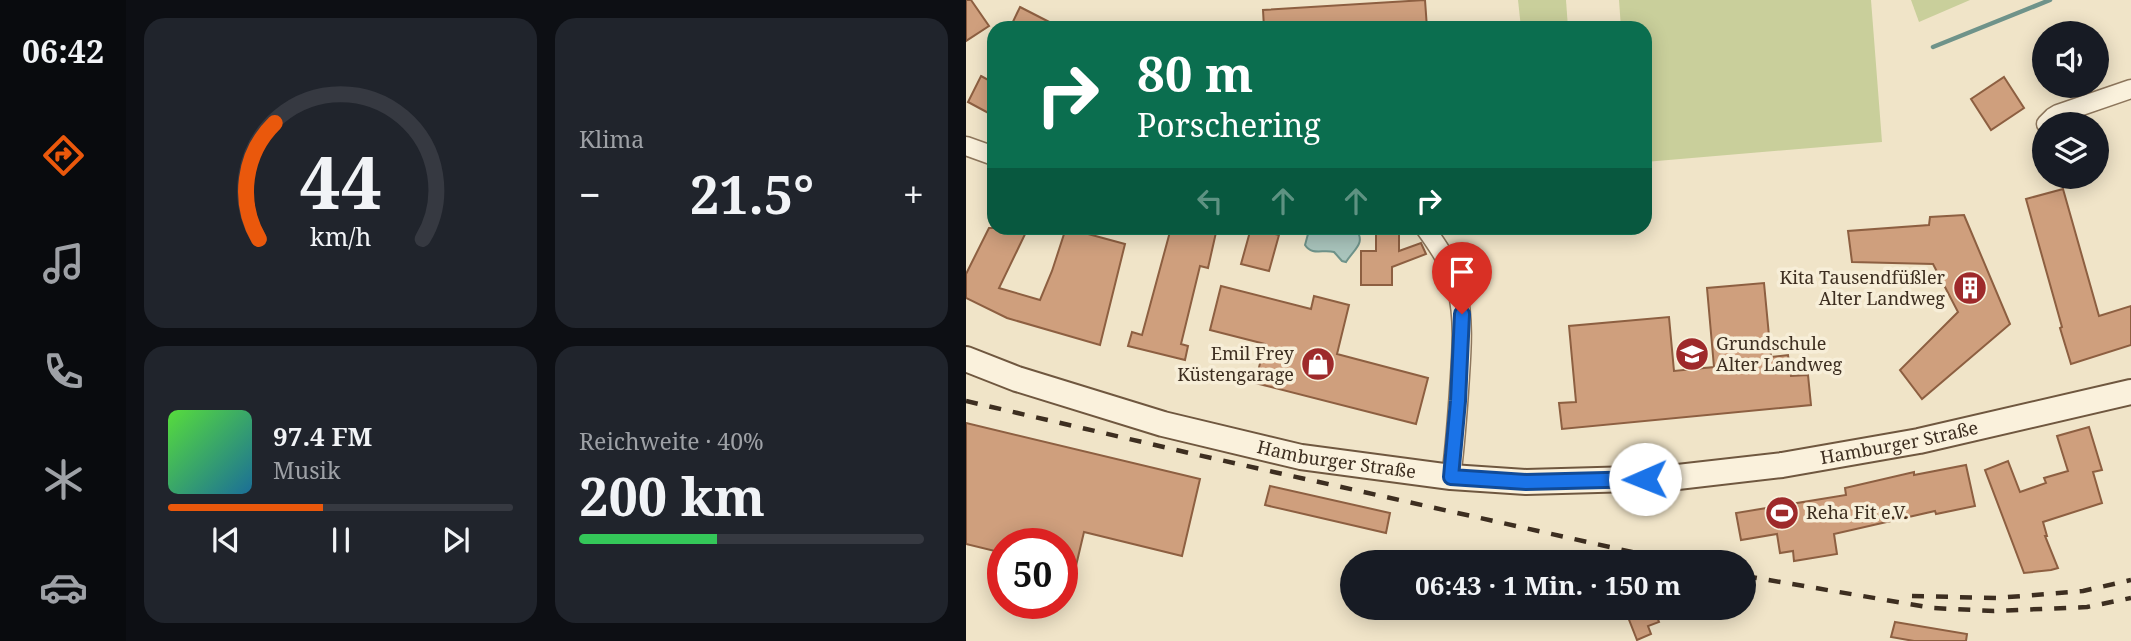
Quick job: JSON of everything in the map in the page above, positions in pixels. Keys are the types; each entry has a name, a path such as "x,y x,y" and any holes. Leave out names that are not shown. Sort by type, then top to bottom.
{"main road":[{"name":"Hamburger Straße","path":"966,359 1017,379 1163,424 1301,457 1451,477 1526,482 1669,478 1782,466 1919,441 2131,392"}],"street":[{"path":"2067,112 2131,89"},
{"path":"966,146 987,154"},
{"path":"1429,235 1451,269 1462,314 1451,477"}],"green space":[{"path":"1518,0 1566,0 1568,21 1520,21"},
{"path":"1619,0 1871,0 1882,142 1652,161 1652,21 1620,21"},
{"path":"1911,0 1970,0 1919,22"}],"water":[{"path":"1308,235 1359,235 1360,238 1346,262 1334,252 1314,251 1305,245"}],"building":[{"path":"966,0 971,0 987,23 987,27 966,41"},
{"path":"1425,0 1426,21 1264,21 1263,10"},
{"path":"1020,7 1047,21 1013,21"},
{"path":"981,76 987,79 987,112 968,102"},
{"path":"2004,77 2024,108 1991,130 1971,99"},
{"path":"2063,189 2099,316 2131,306 2131,345 2071,364 2026,199"},
{"name":"Kita Tausendfüßler Alter Landweg","path":"1964,215 2010,324 1922,399 1900,370 1958,312 1933,264 1852,262 1848,231 1929,225 1930,217"},
{"path":"987,232 987,235 1025,235 999,288 1040,300 1064,235 1092,235 1125,244 1100,345 1007,318 966,298 966,274"},
{"path":"1169,235 1215,235 1208,268 1200,266 1181,344 1188,346 1185,360 1128,346 1132,332 1142,335"},
{"path":"1249,235 1279,235 1269,271 1241,264"},
{"path":"1376,235 1399,235 1399,251 1421,243 1426,254 1392,267 1392,285 1361,285 1361,251 1376,251"},
{"path":"1764,283 1771,357 1788,355 1791,376 1808,375 1811,405 1562,429 1559,403 1576,402 1569,326 1669,317 1674,371 1714,367 1707,288"},
{"name":"Emil Frey Küstengarage","path":"1221,286 1311,309 1314,296 1349,305 1337,354 1428,378 1416,424 1255,383 1265,344 1210,330"},
{"path":"966,423 1200,479 1182,556 1084,532 1078,557 1078,528 987,528 987,549 966,544"},
{"path":"2089,427 2102,470 2093,472 2102,503 2043,522 2045,536 2058,568 2024,573 1985,470 2008,461 2020,492 2046,483 2044,478 2068,471 2057,436"},
{"path":"1966,465 1975,506 1936,514 1935,511 1834,534 1837,554 1794,561 1793,551 1780,553 1777,534 1741,540 1736,513 1846,495 1845,488 1914,472 1914,475"},
{"path":"1270,486 1390,513 1386,533 1265,505"},
{"path":"1629,620 1658,620 1659,622 1648,626 1651,634 1637,640"},
{"path":"1895,622 1967,634 1966,641 1914,641 1891,637"}],"waterway":[{"path":"1933,47 2050,0"}],"railway":[{"path":"966,401 1623,550"},
{"path":"1756,578 1933,608 1994,611 2087,607 2131,598"},
{"path":"1912,596 1997,598 2083,591 2131,580"}],"place":[{"name":"Kita Tausendfüßler Alter Landweg","path":"1970,288"},
{"name":"Grundschule Alter Landweg","path":"1692,354"},
{"name":"Emil Frey Küstengarage","path":"1318,364"},
{"name":"Reha Fit e.V.","path":"1782,513"}],"route":[{"path":"1462,314 1451,477 1526,482 1645,479"}]}
